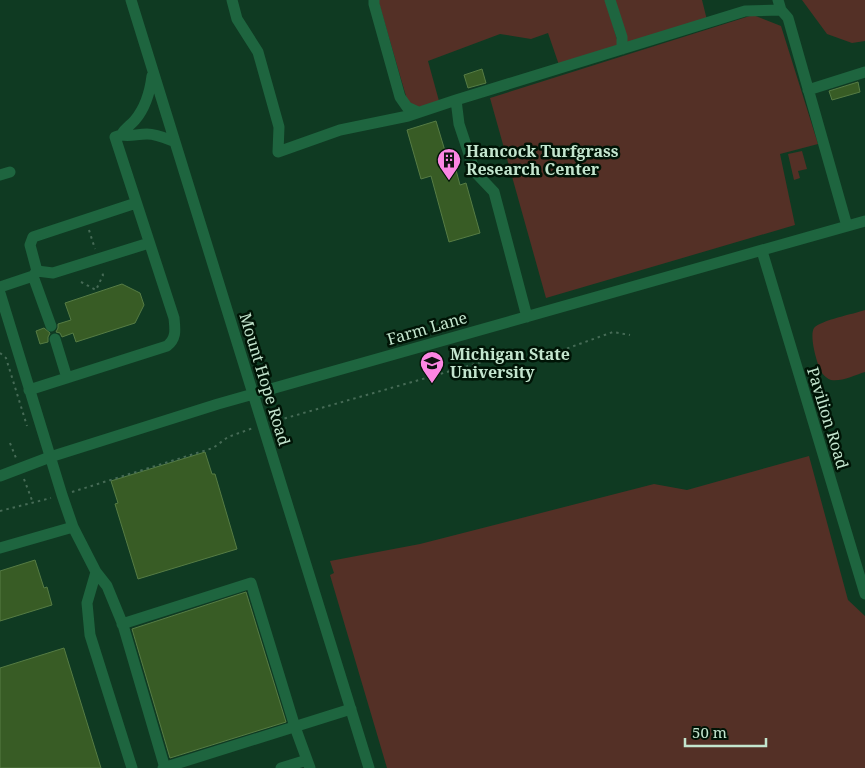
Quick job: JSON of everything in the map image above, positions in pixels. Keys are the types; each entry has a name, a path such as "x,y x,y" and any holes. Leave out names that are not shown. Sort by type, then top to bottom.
{"street":[{"name":"Mount Hope Road","path":"130,0 369,768"},
{"path":"232,0 237,19 258,52 279,127 278,152 340,130 418,112 745,11 779,5 788,18 847,226"},
{"path":"374,0 400,97 407,107 418,112"},
{"path":"610,0 622,37 622,49"},
{"path":"122,135 125,128 134,122 142,111 150,91 153,71"},
{"path":"808,90 865,72"},
{"path":"456,100 459,124 475,172 494,192 527,317"},
{"path":"30,390 167,346 174,337 176,331 174,318 115,137 150,134 175,142"},
{"path":"51,326 35,273 30,245 33,237 136,204"},
{"name":"Farm Lane","path":"0,476 50,457 253,394 865,221"},
{"path":"0,287 35,273 53,273 149,243"},
{"name":"Pavilion Road","path":"762,251 865,594"},
{"path":"0,293 62,495 73,526 96,572 107,586 122,624 164,768 296,728 351,709"},
{"path":"55,339 68,378"},
{"path":"0,548 73,526"},
{"path":"96,572 87,603 90,635 132,768"},
{"path":"122,624 252,583 308,764 281,768"}],"path":[{"path":"0,511 62,495 213,448 228,437 262,425 496,358 543,357 613,332 630,335"},
{"path":"0,353 6,358 27,426"}],"shaded area":[{"name":"Michigan State University","path":"0,0 865,0 865,768 0,768"},
{"path":"378,0 606,0 619,47 559,65 548,33 531,39 500,34 428,61 439,101 416,109 408,103"},
{"path":"612,0 702,0 707,20 625,46"},
{"path":"802,0 865,0 865,41 852,43 827,34"},
{"path":"753,15 781,26 818,144 780,154 795,225 546,298 490,98"},
{"path":"802,151 807,169 798,171 800,178 794,180 788,154"},
{"path":"865,310 865,372 839,380 829,379 822,373 816,357 812,337 814,328 830,320"},
{"path":"809,456 848,600 865,616 865,768 387,768 330,575 334,573 330,561 420,544 654,484 687,490"}],"building":[{"path":"482,69 486,83 468,88 464,75"},
{"path":"858,82 860,92 832,100 829,91"},
{"name":"Hancock Turfgrass Research Center","path":"436,121 451,171 456,170 460,185 466,183 480,233 449,242 431,176 421,179 407,130"},
{"path":"122,284 140,293 144,305 135,323 76,342 73,333 62,337 60,333 56,332 58,324 71,320 65,303"},
{"path":"44,328 50,333 48,342 40,344 36,331"},
{"path":"205,452 212,474 215,474 237,549 138,579 115,504 118,503 111,481"},
{"path":"35,560 44,588 47,587 52,605 0,621 0,571"},
{"path":"246,592 286,722 170,758 132,629"},
{"path":"64,648 101,768 0,768 0,668"}],"place":[{"name":"Hancock Turfgrass Research Center","path":"449,181"},
{"name":"Michigan State University","path":"432,384"}]}
